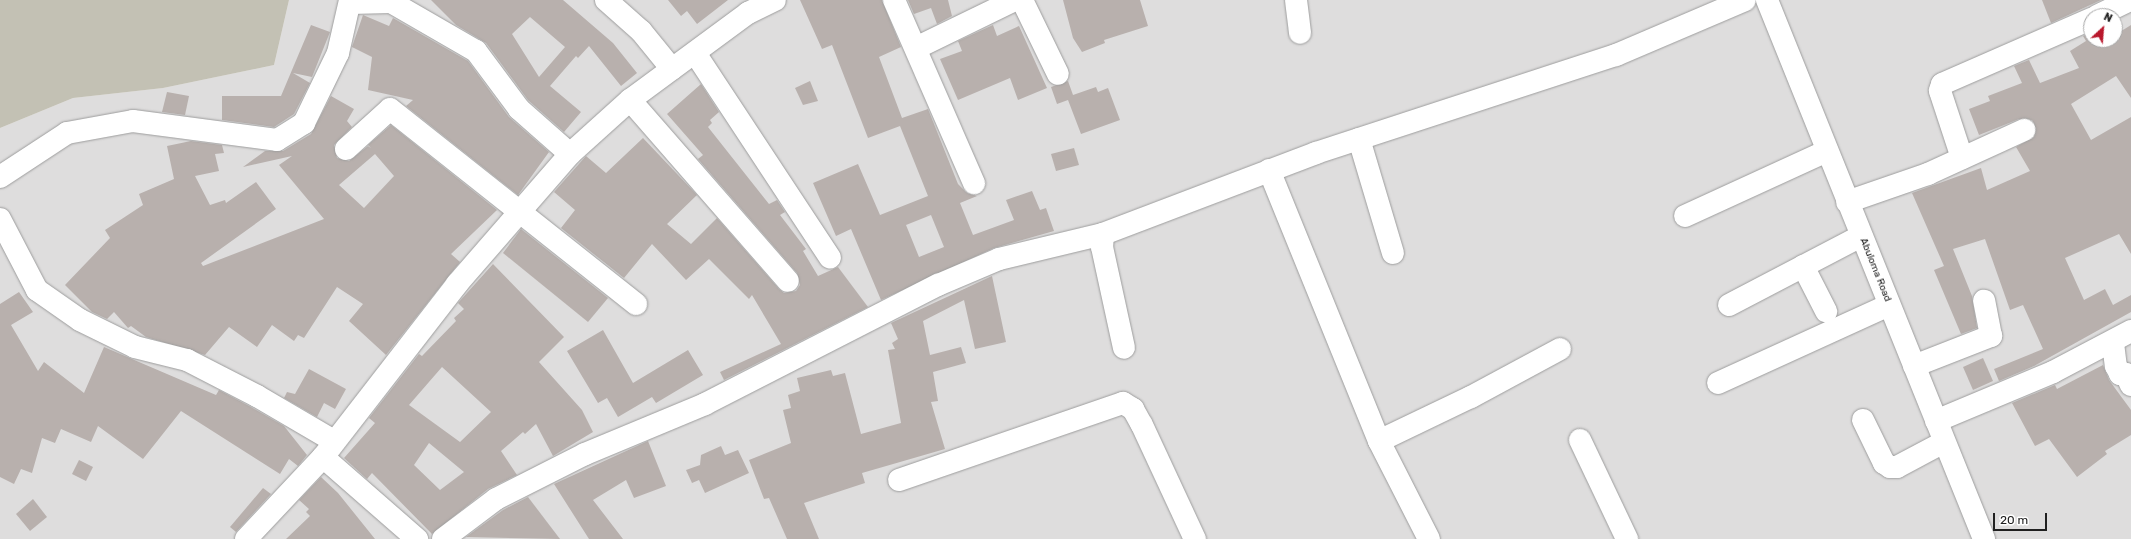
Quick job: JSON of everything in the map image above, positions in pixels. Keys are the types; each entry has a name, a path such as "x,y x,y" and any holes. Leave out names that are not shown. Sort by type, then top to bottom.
{"street":[{"path":"606,0 641,31 672,69"},
{"path":"246,539 328,450 457,284 522,213 570,154 630,100 748,14 775,0"},
{"path":"894,0 974,183"},
{"path":"916,48 1014,0"},
{"path":"1022,0 1058,74"},
{"path":"1296,0 1300,33"},
{"path":"443,539 496,499 592,450 705,404 938,285 999,259 1103,234 1269,170 1358,139 1616,55 1745,0"},
{"name":"Abuloma Road","path":"1767,0 1936,421 1981,538"},
{"path":"2114,8 2130,0"},
{"path":"0,178 67,133 132,121 277,140 304,123 338,53 350,2 390,2 476,51 519,108 570,154"},
{"path":"1962,158 1940,91 1942,84 2083,22"},
{"path":"694,53 830,258"},
{"path":"630,100 788,281"},
{"path":"346,149 390,109 636,304"},
{"path":"1847,202 1962,158 2024,130"},
{"path":"1358,139 1393,253"},
{"path":"1685,216 1827,151"},
{"path":"1269,170 1379,441 1429,539"},
{"path":"0,220 37,290 80,320 135,347 187,360 257,396 328,450 417,539"},
{"path":"1103,234 1102,247 1124,348"},
{"path":"1729,305 1861,236"},
{"path":"1804,266 1826,311"},
{"path":"1914,366 1991,336 1984,301"},
{"path":"1718,383 1889,305"},
{"path":"1936,421 2113,343 2131,331"},
{"path":"2113,343 2116,366 2120,374 2126,374 2131,385"},
{"path":"1379,441 1471,398 1560,349"},
{"path":"899,480 1123,403 1133,409 1142,425 1196,539"},
{"path":"1863,420 1884,463 1890,467 1897,467 1944,442"},
{"path":"1580,440 1626,539"}],"shaded area":[{"path":"0,0 289,0 274,65 163,88 73,98 0,128"},
{"path":"289,0 2131,0 2131,539 0,539 0,128 73,98 163,88 274,65"}],"building":[{"path":"431,0 563,0 613,43 637,73 621,86 589,46 578,58 576,56 550,86 581,112 564,132 528,100 486,43 456,25","holes":["530,17 565,47 539,77 512,34"]},
{"path":"668,0 728,0 697,24 687,11 681,16"},
{"path":"800,0 882,0 901,47 879,57 902,118 928,109 958,184 967,193 977,196 960,203 973,235 1014,220 1006,200 1032,191 1040,210 1046,208 1054,231 994,248 881,300 851,229 836,236 813,183 858,164 880,215 928,196 900,126 868,138 832,45 822,49","holes":["931,215 944,247 919,257 906,225"]},
{"path":"908,0 948,0 952,16 937,24 931,8 914,14"},
{"path":"1063,0 1140,0 1148,26 1104,40 1105,43 1082,52 1073,38"},
{"path":"2042,0 2101,0 2083,8 2051,23"},
{"path":"363,15 389,26 393,18 468,61 509,117 549,152 518,195 406,106 413,100 368,90 372,57 352,47"},
{"path":"311,25 330,32 312,77 293,73 310,83 294,114 274,127 222,120 222,96 281,96"},
{"path":"993,25 997,36 1019,26 1047,88 1018,100 1010,78 958,100 940,59 962,51 958,41"},
{"path":"2131,25 2131,98 2116,76 2071,104 2091,140 2131,117 2131,254 2119,234 2065,258 2084,300 2105,289 2113,305 2131,295 2131,312 2034,366 1999,381 1994,369 2043,349 2023,305 2010,310 1985,239 1953,249 1972,296 1977,328 1961,334 1934,270 1944,266 1912,193 1981,168 1987,190 2030,171 2016,147 2034,137 2035,125 2032,120 2019,119 1979,135 1969,109 1990,101 1988,96 2022,83 2014,66 2029,60 2040,83 2079,68 2070,51 2083,43 2083,48 2123,48 2123,30"},
{"path":"810,81 818,101 803,105 795,88"},
{"path":"1068,81 1073,95 1096,87 1098,92 1108,88 1120,120 1081,134 1068,100 1057,104 1051,87"},
{"path":"701,84 719,112 710,120 712,123 708,127 769,204 777,200 785,212 780,215 806,249 803,251 818,276 838,267 868,307 724,380 720,372 781,344 752,295 749,299 709,259 686,280 652,244 624,278 561,228 575,210 554,192 586,156 606,173 643,138 697,195 667,224 691,244 717,218 779,289 784,293 796,291 800,285 797,273 698,159 703,155 667,114"},
{"path":"167,92 189,96 185,115 162,112"},
{"path":"331,96 354,109 347,121 352,127 334,145 337,158 349,161 368,146 371,148 368,145 391,125 497,210 451,254 460,262 386,355 349,321 363,304 337,287 304,338 298,335 294,341 272,325 257,347 229,327 205,355 146,337 131,326 128,328 114,312 107,319 92,312 65,285 110,238 105,230 143,205 139,194 174,179 167,146 191,141 222,145 224,153 215,154 219,171 195,176 210,205 225,200 226,203 256,182 276,209 201,263 203,266 324,219 279,165 292,156 243,167 265,151 283,151 311,134","holes":["375,154 394,176 364,208 339,185"]},
{"path":"1074,148 1079,165 1056,171 1051,154"},
{"path":"521,229 608,298 588,322 503,253"},
{"path":"493,264 564,337 539,362 582,410 593,432 553,456 536,424 525,434 523,432 501,451 517,475 488,489 432,534 372,473 367,479 344,458 375,423 369,418 419,354 422,356 456,321 454,318 464,309 458,303","holes":["442,367 491,412 460,442 409,405","429,443 464,472 440,490 414,465"]},
{"path":"992,276 1006,342 975,349 964,300 923,321 930,355 961,347 966,363 933,372 938,401 931,402 945,449 862,473 865,483 804,503 819,539 787,539 769,498 764,499 749,460 791,443 783,410 791,408 788,395 800,391 797,378 831,370 833,376 845,373 861,434 901,423 888,350 895,349 892,343 898,339 891,323"},
{"path":"19,292 33,312 11,325 38,371 44,362 84,393 104,347 216,395 219,390 251,407 284,426 307,455 298,466 289,459 280,474 181,411 143,459 98,426 91,442 61,429 55,443 42,438 32,473 21,469 14,484 0,477 0,304"},
{"path":"603,330 633,383 688,350 703,375 656,403 652,397 618,417 607,398 598,403 567,351"},
{"path":"1983,358 1993,381 1973,390 1963,367"},
{"path":"2103,365 2109,380 2131,410 2131,435 2105,451 2107,454 2077,477 2049,439 2035,446 2012,403 2055,385 2057,389"},
{"path":"309,369 346,389 335,409 324,403 317,417 284,398 287,392 295,394"},
{"path":"648,441 666,486 634,498 626,480 593,500 623,539 589,539 554,484"},
{"path":"721,446 725,455 738,450 749,473 705,493 699,480 692,483 686,470 700,465 701,455"},
{"path":"79,460 93,467 86,481 72,474"},
{"path":"321,477 338,493 375,539 286,539 310,516 306,512 309,509 299,500"},
{"path":"263,488 271,494 236,532 230,527"},
{"path":"528,497 560,539 466,537 503,510"},
{"path":"33,499 47,517 30,531 16,514"}]}
